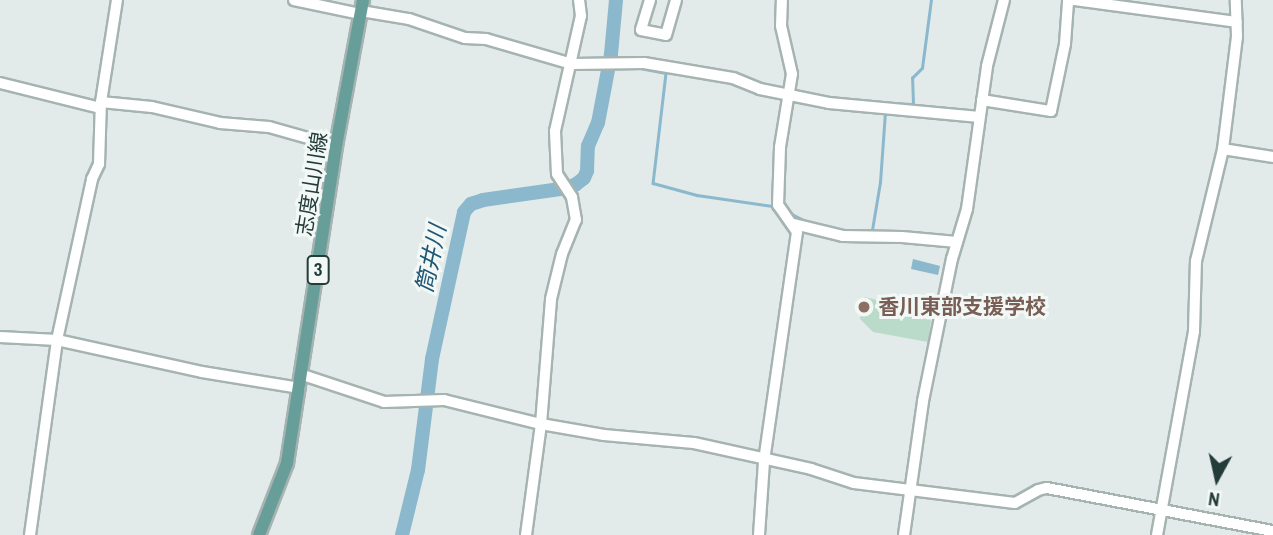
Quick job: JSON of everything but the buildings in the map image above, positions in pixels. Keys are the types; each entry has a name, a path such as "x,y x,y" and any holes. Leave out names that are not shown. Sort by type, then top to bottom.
{"main road":[{"name":"志度山川線","path":"259,535 287,463 302,382 336,146 361,8"}],"street":[{"path":"30,535 57,340 92,179 99,164 101,105 117,0"},
{"path":"294,0 361,8 409,19 465,38 486,39 572,64 629,62 733,78 760,89 853,107 979,117"},
{"path":"526,535 541,424 555,279 576,219 576,211 556,166 556,120 572,64 581,16 579,0"},
{"path":"650,0 641,30 666,35 676,0"},
{"path":"759,535 764,461 797,232 794,224 778,205 780,147 789,95 791,61 781,26 782,0"},
{"path":"904,535 922,401 957,242 967,209 982,100 995,27 1004,0"},
{"path":"982,100 1051,111 1065,44 1068,2 1073,0 1237,22"},
{"path":"1157,535 1194,331 1193,283 1196,261 1223,149 1237,22 1236,0"},
{"path":"0,83 101,105 152,107 220,123 270,127 336,146"},
{"path":"1223,149 1273,157"},
{"path":"794,224 843,236 902,237 957,242"},
{"path":"0,337 57,340 202,372 302,382 384,402 433,400 604,435 694,443 764,461 811,469 854,483 1015,503 1047,488 1161,512 1273,531"}],"green space":[{"path":"864,297 920,309 924,319 931,320 928,342 873,332 860,319"}],"water":[{"path":"913,259 940,266 938,275 911,269"}],"waterway":[{"name":"筒井川","path":"402,535 418,470 432,359 464,212 471,204 483,200 560,189 575,185 584,178 587,171 588,146 598,123 611,54 616,0"},
{"path":"886,103 913,104 912,78 922,68 931,0"},
{"name":"筒井川","path":"606,69 616,68"},
{"path":"640,68 666,73 653,183 697,195 772,206"},
{"path":"867,231 872,230 880,182 885,113"},
{"path":"788,212 810,223"}],"place":[{"name":"香川東部支援学校","path":"864,307"}]}
